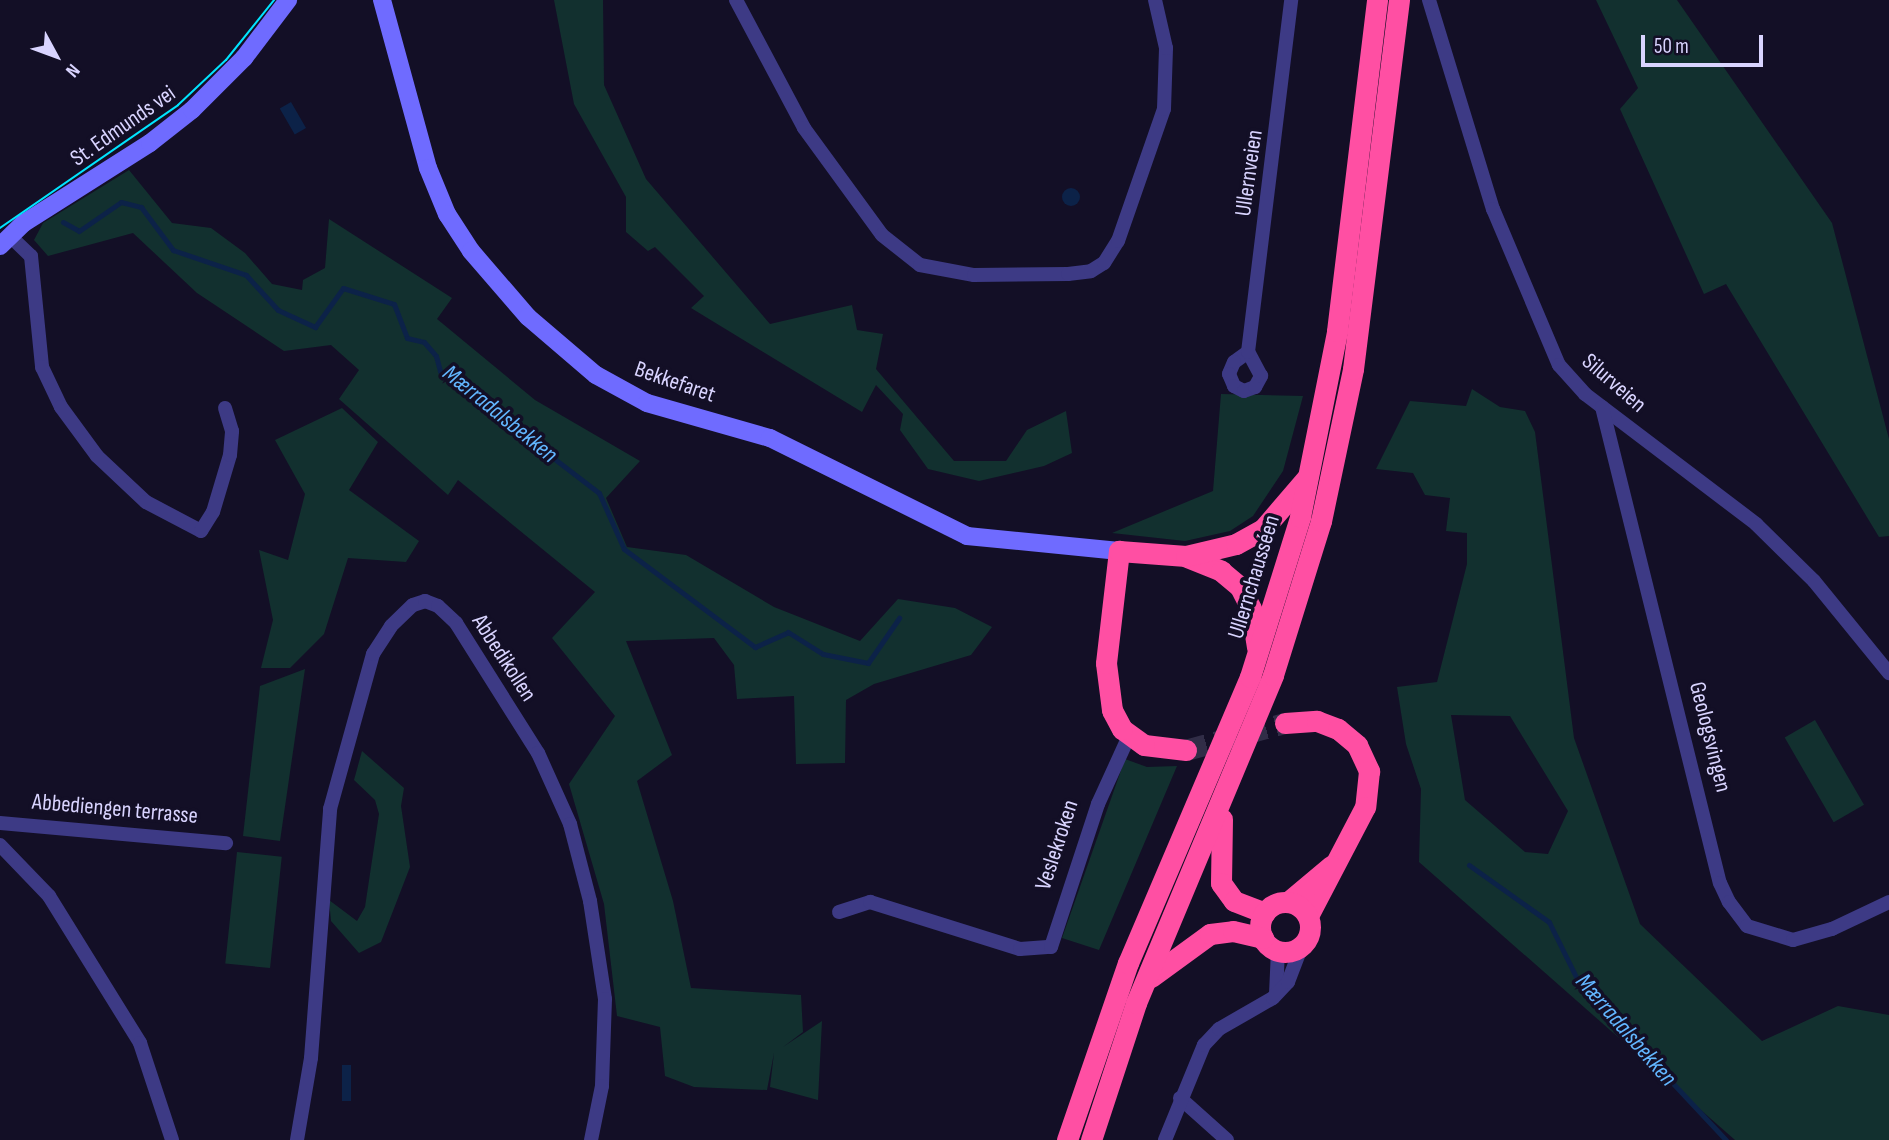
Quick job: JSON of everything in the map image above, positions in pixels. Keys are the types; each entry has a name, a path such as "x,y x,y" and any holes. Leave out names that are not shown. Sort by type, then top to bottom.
{"highway":[{"name":"Ullernchausséen","path":"1067,1140 1128,963 1258,654 1311,472 1337,331 1377,0"},
{"name":"Ullernchausséen","path":"1091,1140 1145,983 1224,799 1308,569 1342,434 1399,0"},
{"path":"1185,556 1251,538 1311,472"},
{"path":"1186,750 1153,749 1129,736 1112,710 1106,675 1119,551 1185,556 1221,570 1241,587 1251,609 1258,654"},
{"path":"1145,983 1175,955 1210,934 1233,931 1270,944 1301,946 1309,935 1308,916 1331,866 1365,807 1370,783 1367,765 1357,745 1330,725 1307,721 1286,723"},
{"path":"1224,799 1221,883 1234,901 1265,913 1288,902 1331,866"},
{"path":"1288,902 1308,916"},
{"path":"1265,913 1270,944"}],"street":[{"name":"St. Edmunds vei","path":"5,241 192,110 244,58 288,0"},
{"name":"Bekkefaret","path":"382,0 428,168 446,214 471,251 528,317 596,375 646,403 770,438 967,536 1119,551"},
{"path":"736,0 804,128 882,235 920,265 974,275 1068,274 1091,271 1104,263 1118,241 1164,109 1166,48 1155,0"},
{"name":"Ullernveien","path":"1248,352 1291,0"},
{"name":"Silurveien","path":"1429,0 1493,209 1529,303 1559,365 1602,407 1756,524 1814,581 1889,673"},
{"path":"5,241 31,256 42,367 61,407 97,456 146,502 201,531 213,512 230,455 232,431 225,408"},
{"name":"Geologsvingen","path":"1602,407 1720,883 1729,902 1747,926 1793,940 1832,929 1889,902"},
{"name":"Abbedikollen","path":"297,1140 311,1058 330,809 373,654 391,626 413,604 425,601 438,606 456,623 538,753 570,824 590,901 605,999 602,1086 592,1140"},
{"name":"Veslekroken","path":"839,912 870,902 1020,949 1051,947 1098,804 1129,736"},
{"name":"Abbediengen terrasse","path":"0,823 226,843"},
{"path":"0,845 49,896 140,1043 172,1140"},
{"path":"1270,944 1276,994"},
{"path":"1165,1140 1195,1060 1211,1036 1276,994 1287,982 1301,946"},
{"path":"1180,1098 1227,1140"}],"green space":[{"path":"554,0 603,0 604,85 646,179 770,324 852,305 857,330 883,334 876,369 954,461 1006,461 1027,430 1066,411 1072,453 1044,466 979,481 928,469 900,430 903,414 876,385 862,412 691,308 704,296 655,247 648,251 626,232 626,197 574,104"},
{"path":"1596,0 1677,0 1832,223 1889,439 1889,536 1879,537 1726,284 1704,294 1620,109 1638,88"},
{"path":"129,170 172,223 211,228 245,253 272,284 302,290 303,280 325,268 329,219 452,298 437,319 535,400 640,461 606,498 627,547 686,555 774,607 860,641 898,599 955,608 992,627 971,655 874,684 846,700 845,763 796,764 794,696 737,699 734,665 714,638 626,641 672,755 637,781 673,901 691,988 801,995 803,1032 783,1047 822,1021 818,1100 770,1087 774,1053 767,1090 694,1087 665,1076 660,1027 617,1016 604,904 569,784 615,716 552,638 595,592 458,480 448,495 339,399 359,370 331,345 284,351 197,293 133,233 48,256 34,240 43,223"},
{"path":"1472,389 1500,407 1525,411 1535,432 1574,738 1640,924 1762,1041 1838,1006 1889,1015 1889,1140 1735,1140 1419,862 1421,789 1406,744 1397,687 1437,682 1467,564 1467,533 1446,531 1450,498 1425,495 1413,473 1376,469 1410,401 1466,406","holes":["1451,715 1510,716 1568,811 1548,854 1525,852 1465,800"]},
{"path":"1221,394 1303,396 1283,471 1253,516 1230,531 1185,541 1112,533 1213,491"},
{"path":"342,408 378,442 349,490 419,541 406,562 348,558 324,634 290,668 261,668 273,620 259,550 288,560 305,494 275,440"},
{"path":"305,669 280,841 243,836 260,686"},
{"path":"1815,720 1864,805 1834,822 1785,738"},
{"path":"362,751 404,788 401,806 410,867 381,942 359,953 331,921 329,900 357,921 365,907 379,814 375,800 354,780"},
{"path":"1125,759 1147,767 1177,766 1099,950 1062,938"},
{"path":"237,852 282,857 270,968 225,963"}],"water":[{"path":"291,102 306,128 295,134 280,108"},
{"path":"1071,188 1077,191 1080,197 1077,203 1071,206 1065,203 1062,197 1065,191"},
{"path":"342,1065 351,1065 351,1101 342,1101"}],"waterway":[{"name":"Mærradalsbekken","path":"63,222 79,231 121,202 141,207 173,250 246,275 278,310 315,327 343,288 394,304 407,338 424,342 436,356 440,371 599,493 624,549 755,647 788,632 823,654 868,663 899,618"},
{"name":"Mærradalsbekken","path":"1469,865 1549,922 1579,983 1726,1140"}],"tunnel":[{"path":"1186,750 1285,723"}],"tram line":[{"path":"0,228 178,105 226,60 274,0"}]}
